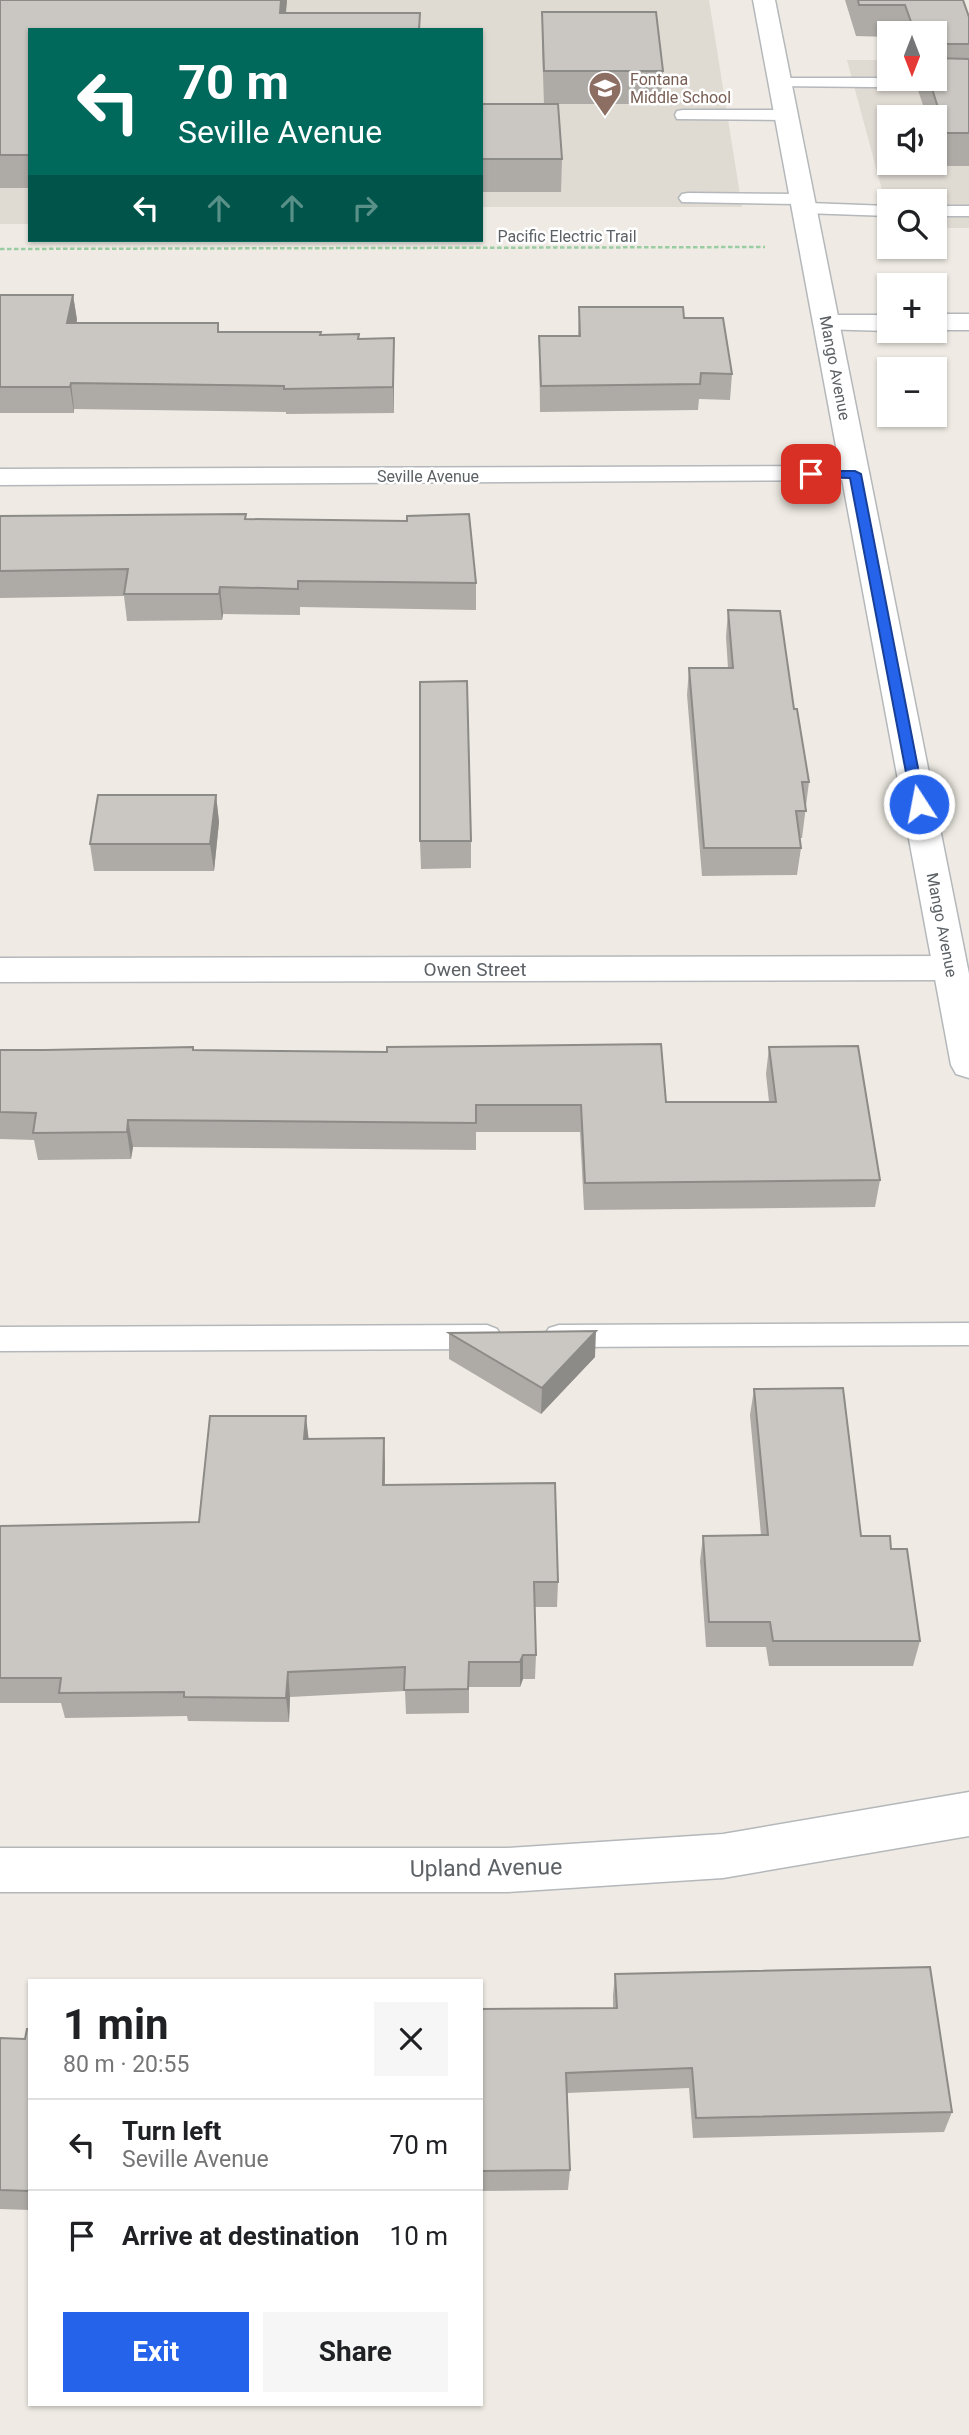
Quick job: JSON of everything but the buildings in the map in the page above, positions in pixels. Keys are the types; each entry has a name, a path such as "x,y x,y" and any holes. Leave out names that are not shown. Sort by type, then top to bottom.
{"street":[{"name":"Mango Avenue","path":"764,0 969,1066"},
{"path":"947,323 969,322"},
{"path":"827,323 877,323"},
{"name":"Seville Avenue","path":"0,477 855,474"},
{"name":"Owen Street","path":"0,970 950,968"},
{"name":"Upland Avenue","path":"0,1870 508,1870 723,1856 969,1814"}],"lane":[{"path":"780,83 969,83"},
{"path":"683,115 787,116"},
{"path":"688,198 877,210"},
{"path":"947,211 969,211"},
{"path":"0,1339 969,1334"}],"path":[{"name":"Pacific Electric Trail","path":"0,250 756,247"}],"shaded area":[{"name":"Fontana Middle School","path":"0,0 709,0 742,207 483,207 483,28 28,28 28,224 0,224"},
{"path":"847,60 877,60 877,91 947,91 947,72 969,60 969,228 947,228 947,189 882,189 878,175 947,175 947,105 877,105 877,171"}],"place":[{"name":"Fontana Middle School","path":"605,118"}],"route":[{"path":"811,474 855,474 919,804"}]}
